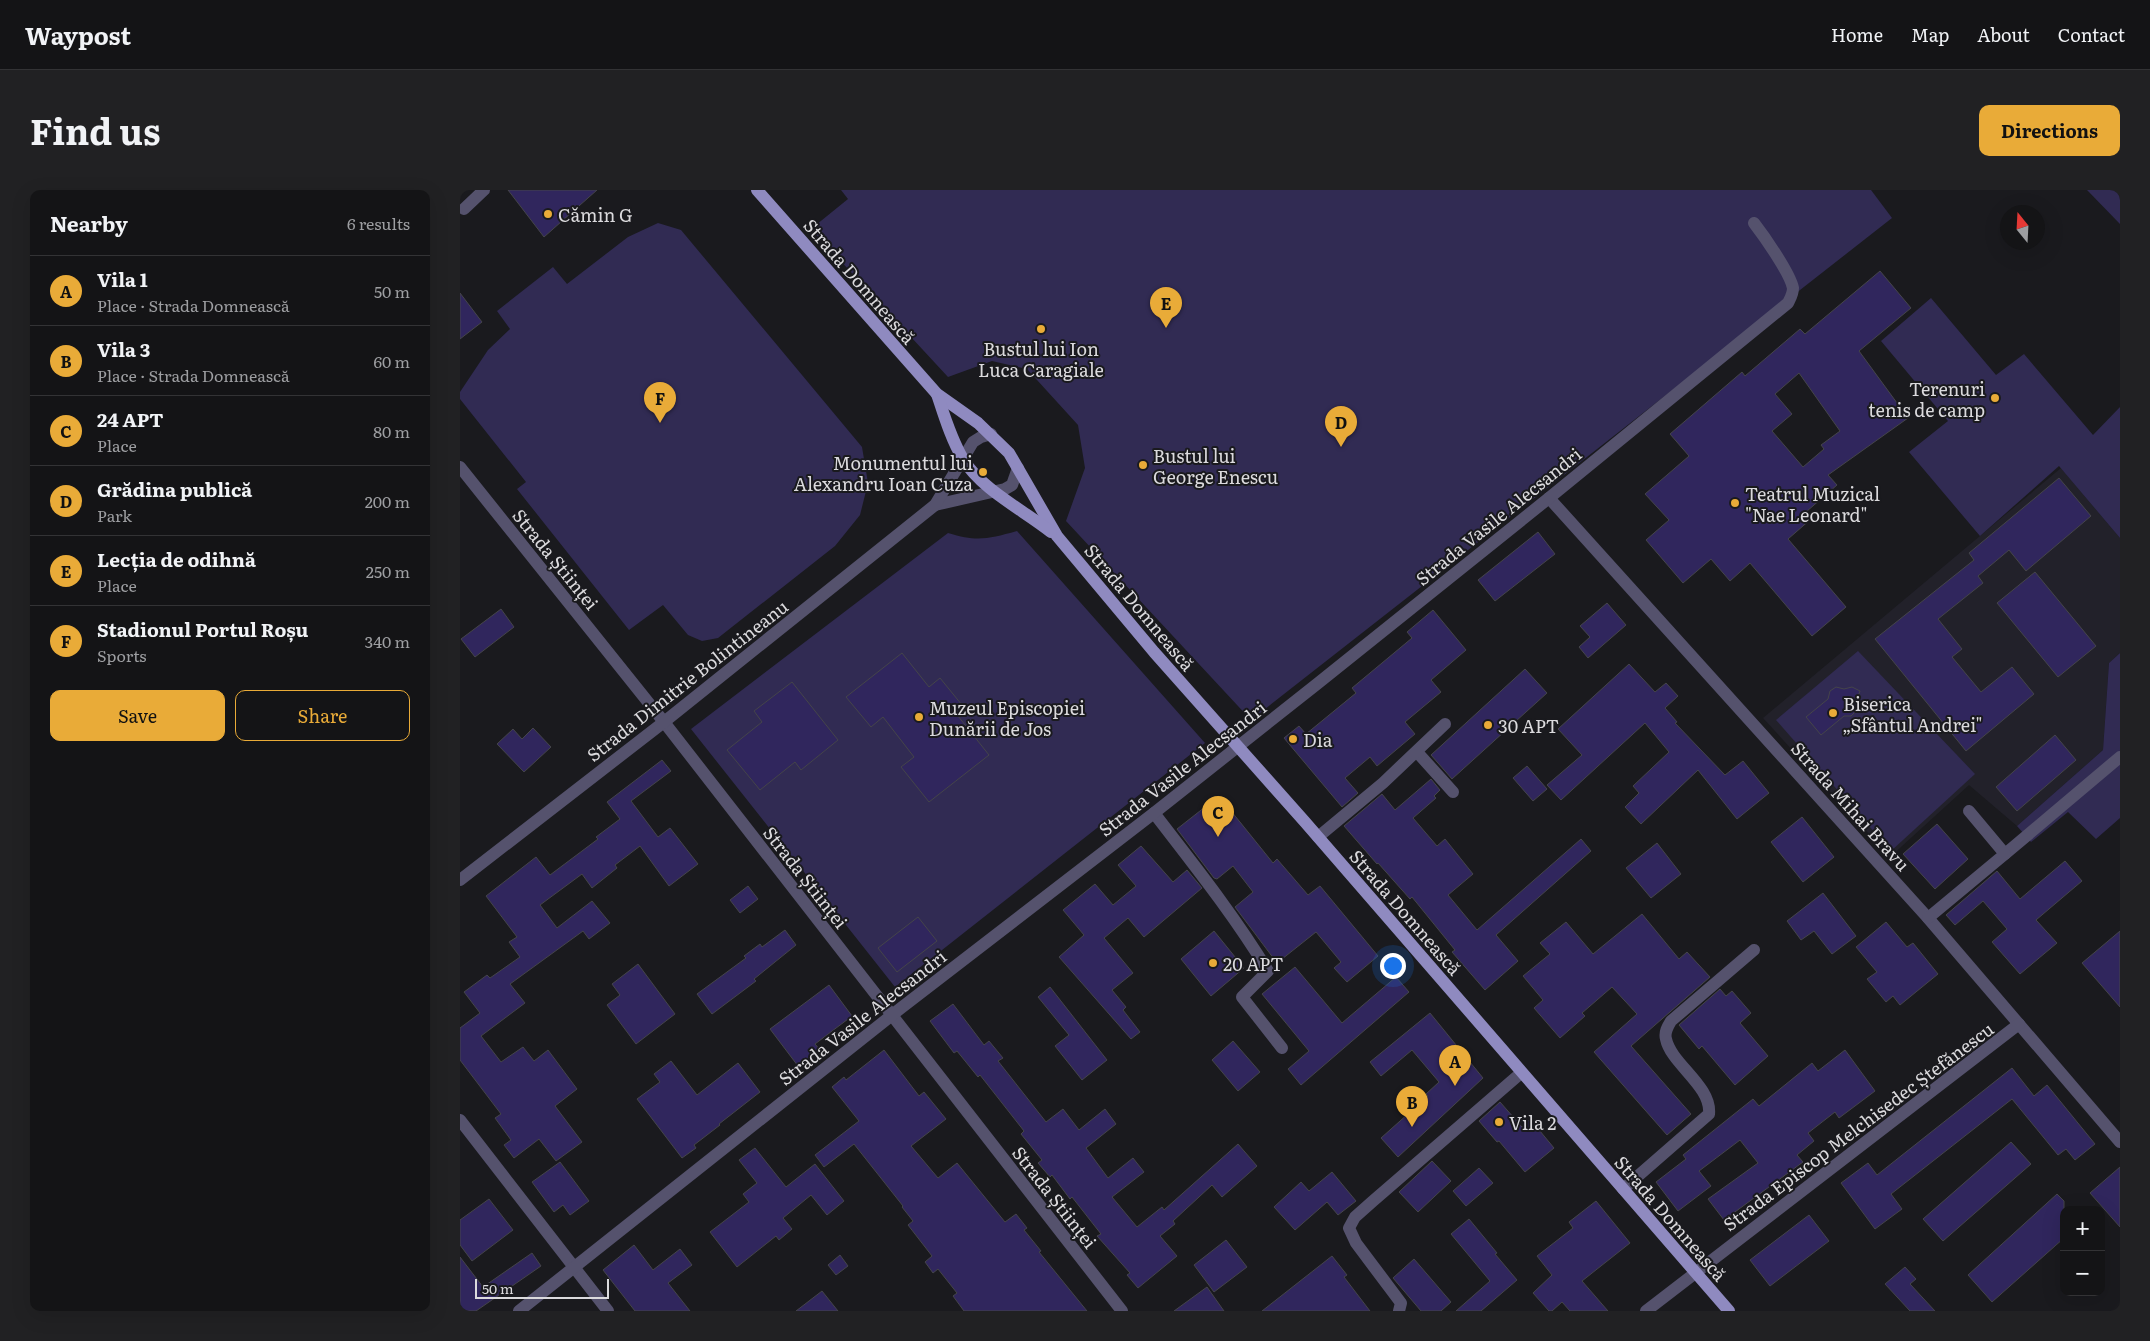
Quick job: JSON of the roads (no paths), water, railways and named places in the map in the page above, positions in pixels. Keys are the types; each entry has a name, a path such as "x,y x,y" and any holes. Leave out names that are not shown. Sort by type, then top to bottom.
{"main road":[{"name":"Strada Domnească","path":"757,190 937,394 991,434 1009,453 1056,536 1237,747 1729,1311"},
{"name":"Strada Domnească","path":"937,394 962,458 975,474 994,491 1056,536"}],"street":[{"path":"464,208 484,190"},
{"name":"Strada Vasile Alecsandri","path":"518,1311 638,1218 892,1015 1154,813 1550,498 1788,303 1793,294 1792,285 1770,244 1754,223"},
{"name":"Strada Dimitrie Bolintineanu","path":"460,880 664,722 935,505 973,442 991,434"},
{"name":"Strada Științei","path":"460,467 664,722 1122,1311"},
{"name":"Strada Dimitrie Bolintineanu","path":"935,505 1005,489 1012,485 1018,468"},
{"name":"Strada Mihai Bravu","path":"1550,498 1928,918 2120,1142"},
{"path":"1318,838 1417,752 1445,724"},
{"path":"1417,752 1453,792"},
{"path":"1928,918 2120,757"},
{"path":"1969,811 2005,854"},
{"path":"1154,813 1228,910 1268,971 1242,997 1282,1048"},
{"path":"1623,1190 1709,1114 1710,1107 1706,1096 1670,1048 1666,1039 1666,1030 1671,1021 1754,950"},
{"name":"Strada Episcop Melchisedec Ștefănescu","path":"1646,1311 2020,1024"},
{"path":"1399,1311 1400,1302 1356,1242 1349,1228 1355,1217 1521,1073"},
{"path":"460,1120 608,1311"}],"place":[{"name":"Cămin G","path":"548,214"},
{"name":"Lecția de odihnă","path":"1166,328"},
{"name":"Bustul lui Ion Luca Caragiale","path":"1041,329"},
{"name":"Terenuri tenis de camp","path":"1995,398"},
{"name":"Stadionul Portul Roșu","path":"660,423"},
{"name":"Grădina publică","path":"1341,447"},
{"name":"Bustul lui George Enescu","path":"1143,465"},
{"name":"Monumentul lui Alexandru Ioan Cuza","path":"983,472"},
{"name":"Teatrul Muzical \"Nae Leonard\"","path":"1735,503"},
{"name":"Biserica „Sfântul Andrei\"","path":"1833,713"},
{"name":"Muzeul Episcopiei Dunării de Jos","path":"919,717"},
{"name":"30 APT","path":"1488,725"},
{"name":"Dia","path":"1293,739"},
{"name":"24 APT","path":"1218,837"},
{"name":"20 APT","path":"1213,963"},
{"name":"Vila 1","path":"1455,1086"},
{"name":"Vila 2","path":"1499,1122"},
{"name":"Vila 3","path":"1412,1127"}]}
